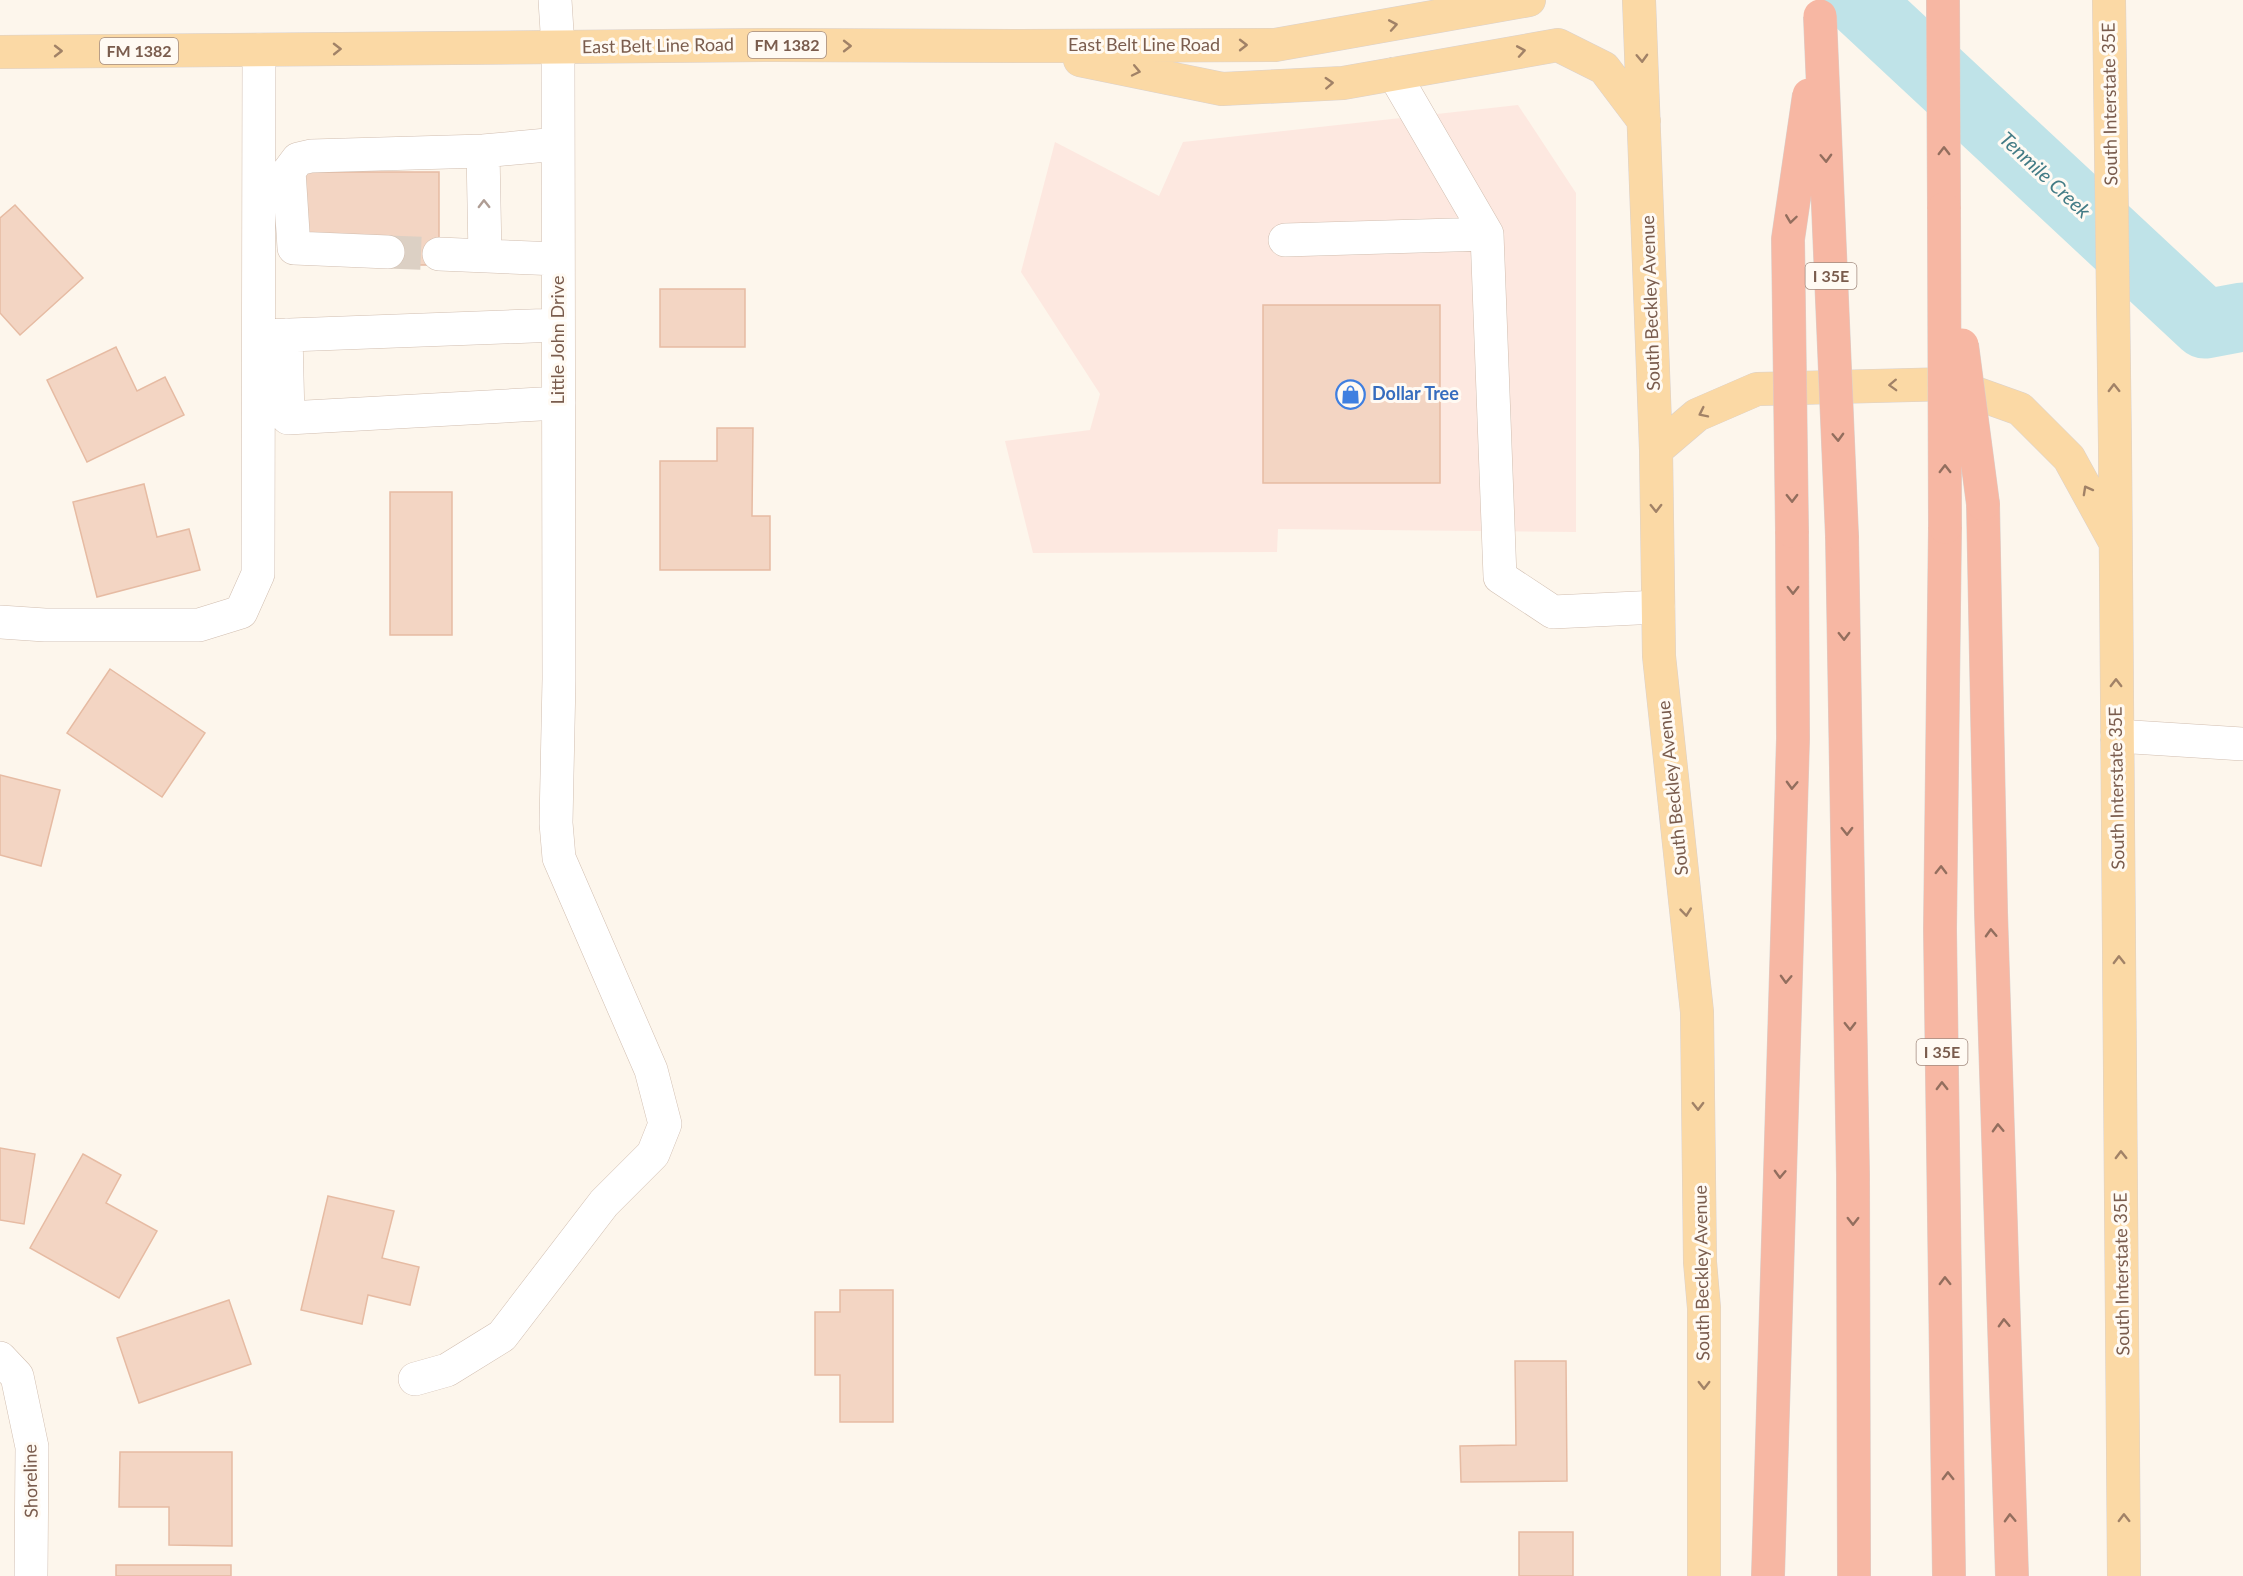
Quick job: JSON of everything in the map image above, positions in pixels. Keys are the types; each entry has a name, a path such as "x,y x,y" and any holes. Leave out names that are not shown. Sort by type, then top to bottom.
{"highway":[{"name":"I 35E","path":"1943,0 1945,527 1940,930 1949,1576"},
{"name":"I 35E","path":"1820,8 1842,536 1853,1174 1854,1576"},
{"path":"1768,1576 1793,740 1788,239 1820,8"},
{"path":"1944,209 1983,504 1991,912 2012,1576"}],"main road":[{"name":"East Belt Line Road","path":"0,52 775,45 1275,45 1529,0"},
{"name":"South Beckley Avenue","path":"1639,0 1656,450 1659,656 1697,1012 1700,1262 1704,1308 1704,1576"},
{"name":"South Interstate 35E","path":"2109,0 2124,1576"},
{"path":"1017,46 1222,89 1343,83 1558,45 1604,68 1644,121"},
{"path":"1656,450 1697,415 1757,389 1950,384 2020,409 2069,458 2115,541"}],"street":[{"name":"Little John Drive","path":"415,1379 447,1370 502,1336 604,1203 653,1154 665,1124 651,1070 559,858 555,823 559,679 559,403 558,47 555,0"},
{"path":"0,622 45,625 199,625 241,612 258,574 272,335 259,50"},
{"path":"1394,74 1487,234 1500,577 1552,612 1658,607"},
{"path":"388,252 294,248 289,171 298,159 311,156 483,151 558,144"},
{"path":"483,151 484,256"},
{"path":"1285,240 1487,234"},
{"path":"439,254 558,259"},
{"path":"272,335 558,325"},
{"path":"272,335 288,418 559,403"},
{"path":"2117,736 2243,744"},
{"name":"Shoreline","path":"0,1358 17,1376 32,1447 31,1576"}],"shaded area":[{"path":"1518,105 1576,193 1576,532 1278,529 1277,552 1033,553 1005,441 1090,430 1100,394 1021,272 1055,142 1159,196 1183,142"}],"building":[{"path":"303,172 439,172 439,265 388,265 303,236"},
{"path":"15,205 83,278 20,335 0,313 0,218"},
{"path":"660,289 745,289 745,347 660,347"},
{"name":"Dollar Tree","path":"1263,305 1440,305 1440,483 1263,483"},
{"path":"116,347 137,391 165,377 184,415 87,462 47,380"},
{"path":"717,428 753,428 752,516 770,516 770,570 660,570 660,461 717,461"},
{"path":"144,484 157,537 189,529 200,570 97,597 73,502"},
{"path":"390,492 452,492 452,635 390,635"},
{"path":"110,669 205,733 162,797 67,733"},
{"path":"0,775 60,790 41,866 0,855"},
{"path":"0,1148 35,1154 24,1224 0,1220"},
{"path":"83,1154 121,1175 106,1203 157,1231 119,1298 30,1248"},
{"path":"328,1196 394,1211 382,1258 419,1267 410,1305 368,1295 362,1324 301,1310"},
{"path":"840,1290 893,1290 893,1422 840,1422 840,1375 815,1375 815,1312 840,1312"},
{"path":"229,1300 251,1364 139,1403 117,1338"},
{"path":"1515,1361 1566,1361 1567,1481 1461,1482 1460,1446 1516,1445"},
{"path":"120,1452 232,1452 232,1546 169,1545 169,1507 119,1507"},
{"path":"1519,1532 1573,1532 1573,1576 1519,1576"},
{"path":"116,1565 231,1565 231,1576 116,1576"}],"waterway":[{"name":"Tenmile Creek","path":"1857,0 2205,324 2243,317"}],"tunnel":[{"path":"388,252 439,254"}],"place":[{"name":"Dollar Tree","path":"1351,394"}]}
